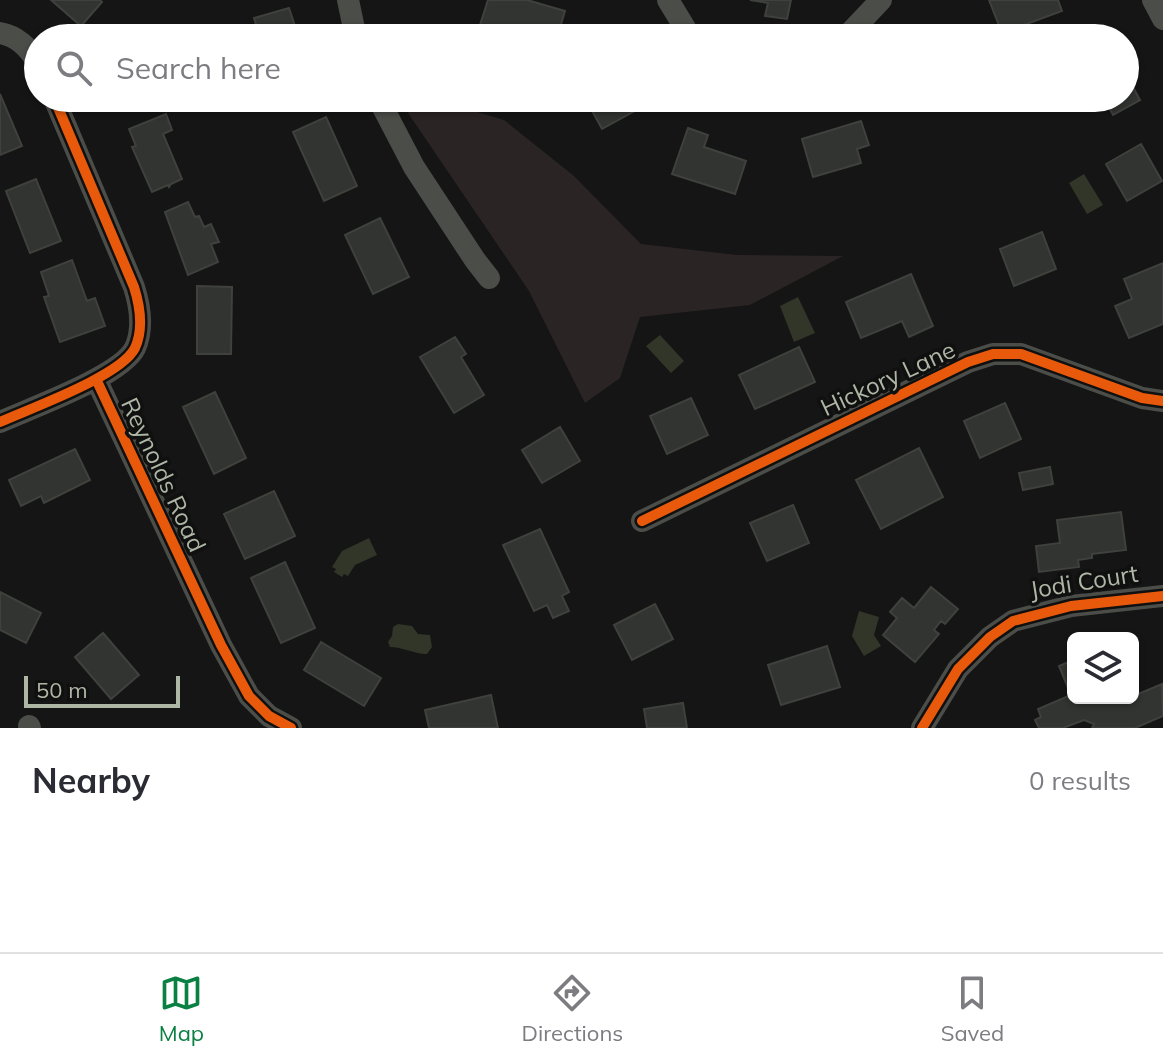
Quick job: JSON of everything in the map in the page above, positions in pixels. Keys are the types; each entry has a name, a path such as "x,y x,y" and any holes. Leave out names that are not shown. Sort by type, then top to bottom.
{"street":[{"path":"348,0 353,24"},
{"path":"668,0 683,24"},
{"path":"858,24 881,0"},
{"path":"1153,0 1163,19"},
{"path":"0,33 24,44"},
{"name":"Reynolds Road","path":"60,112 141,310 139,338 134,351 122,364 96,379 242,684 269,716 291,728"},
{"path":"383,112 414,167 489,278"},
{"name":"Hickory Lane","path":"642,521 968,362 993,354 1021,354 1142,398 1163,401"},
{"path":"0,422 96,379"},
{"name":"Jodi Court","path":"922,728 958,669 990,637 1013,621 1071,606 1163,596"}],"shaded area":[{"path":"477,112 504,120 574,176 641,244 737,255 843,256 750,305 640,317 620,378 585,403 529,291 408,113"},
{"path":"1084,174 1103,205 1087,214 1069,183"},
{"path":"798,297 815,333 794,342 780,306"},
{"path":"660,335 684,361 671,373 646,346"},
{"path":"369,538 377,555 355,565 348,576 344,574 342,577 334,572 336,569 332,567 342,551"},
{"path":"859,611 879,617 874,635 881,646 864,656 852,636"},
{"path":"398,624 412,626 418,634 430,635 432,647 427,654 390,647 388,642 393,627"}],"building":[{"path":"51,0 100,0 102,2 83,24 79,24"},
{"path":"488,0 527,0 565,11 561,24 480,24"},
{"path":"750,0 791,0 787,19 765,16 768,3"},
{"path":"989,0 1058,0 1062,11 1027,24 998,24"},
{"path":"289,8 294,24 256,24 254,18"},
{"path":"0,94 22,146 0,155"},
{"path":"593,112 633,112 602,129"},
{"path":"166,114 172,130 163,134 182,179 152,192 132,147 136,146 129,129"},
{"path":"326,117 357,186 324,201 293,132"},
{"path":"861,121 869,145 857,149 861,163 813,177 802,139"},
{"path":"688,128 708,135 704,147 746,161 735,194 672,174"},
{"path":"1141,144 1162,181 1127,201 1106,164"},
{"path":"36,179 61,241 30,253 6,191"},
{"path":"188,202 204,227 211,224 219,242 211,244 218,262 188,275 165,212"},
{"path":"380,218 409,277 373,294 345,235"},
{"path":"1042,232 1056,269 1014,286 1000,249"},
{"path":"72,260 87,301 95,298 105,326 60,342 44,297 49,296 41,272"},
{"path":"1163,263 1163,324 1129,338 1115,306 1132,299 1124,279"},
{"path":"911,274 933,326 909,337 902,321 861,338 846,302"},
{"path":"197,286 232,287 231,354 197,354"},
{"path":"455,337 466,354 461,357 484,395 454,413 420,357"},
{"path":"799,347 815,382 755,409 739,375"},
{"path":"215,392 246,458 214,474 183,407"},
{"path":"691,398 708,435 667,454 650,416"},
{"path":"1005,403 1021,439 980,458 964,421"},
{"path":"560,427 580,461 542,483 522,450"},
{"path":"919,448 943,497 881,529 856,480"},
{"path":"75,449 90,480 44,503 41,496 21,506 9,480"},
{"path":"1050,467 1053,484 1023,490 1019,473"},
{"path":"274,491 295,536 245,559 224,514"},
{"path":"793,505 809,543 767,561 750,523"},
{"path":"1121,512 1126,550 1092,554 1092,558 1078,560 1079,567 1039,572 1036,546 1060,543 1057,520"},
{"path":"540,529 569,592 562,596 569,611 553,618 547,605 534,611 503,545"},
{"path":"285,562 315,628 281,643 251,578"},
{"path":"931,587 958,609 945,624 941,621 934,630 939,634 915,662 883,635 897,618 890,612 902,598 914,608"},
{"path":"0,592 41,613 26,643 0,630"},
{"path":"655,604 673,639 632,660 614,625"},
{"path":"103,633 139,675 111,699 75,657"},
{"path":"321,642 381,678 364,706 304,670"},
{"path":"827,646 840,687 781,705 768,665"},
{"path":"1067,663 1067,685 1059,666"},
{"path":"1162,684 1163,716 1135,728 1092,728 1094,724 1084,720 1063,728 1039,728 1035,720 1041,717 1038,709 1067,697 1067,704 1139,704 1139,694"},
{"path":"491,695 498,728 429,728 425,710"},
{"path":"683,703 687,728 647,728 644,709"}],"cycle path":[{"path":"0,422 74,390 112,369 135,348 139,333 139,309 134,287 60,112"},
{"path":"642,521 968,362 993,354 1021,354 1142,398 1163,401"},
{"path":"96,379 221,645 249,696 269,716 291,728"},
{"path":"922,728 958,669 990,637 1013,621 1071,606 1163,596"}]}
